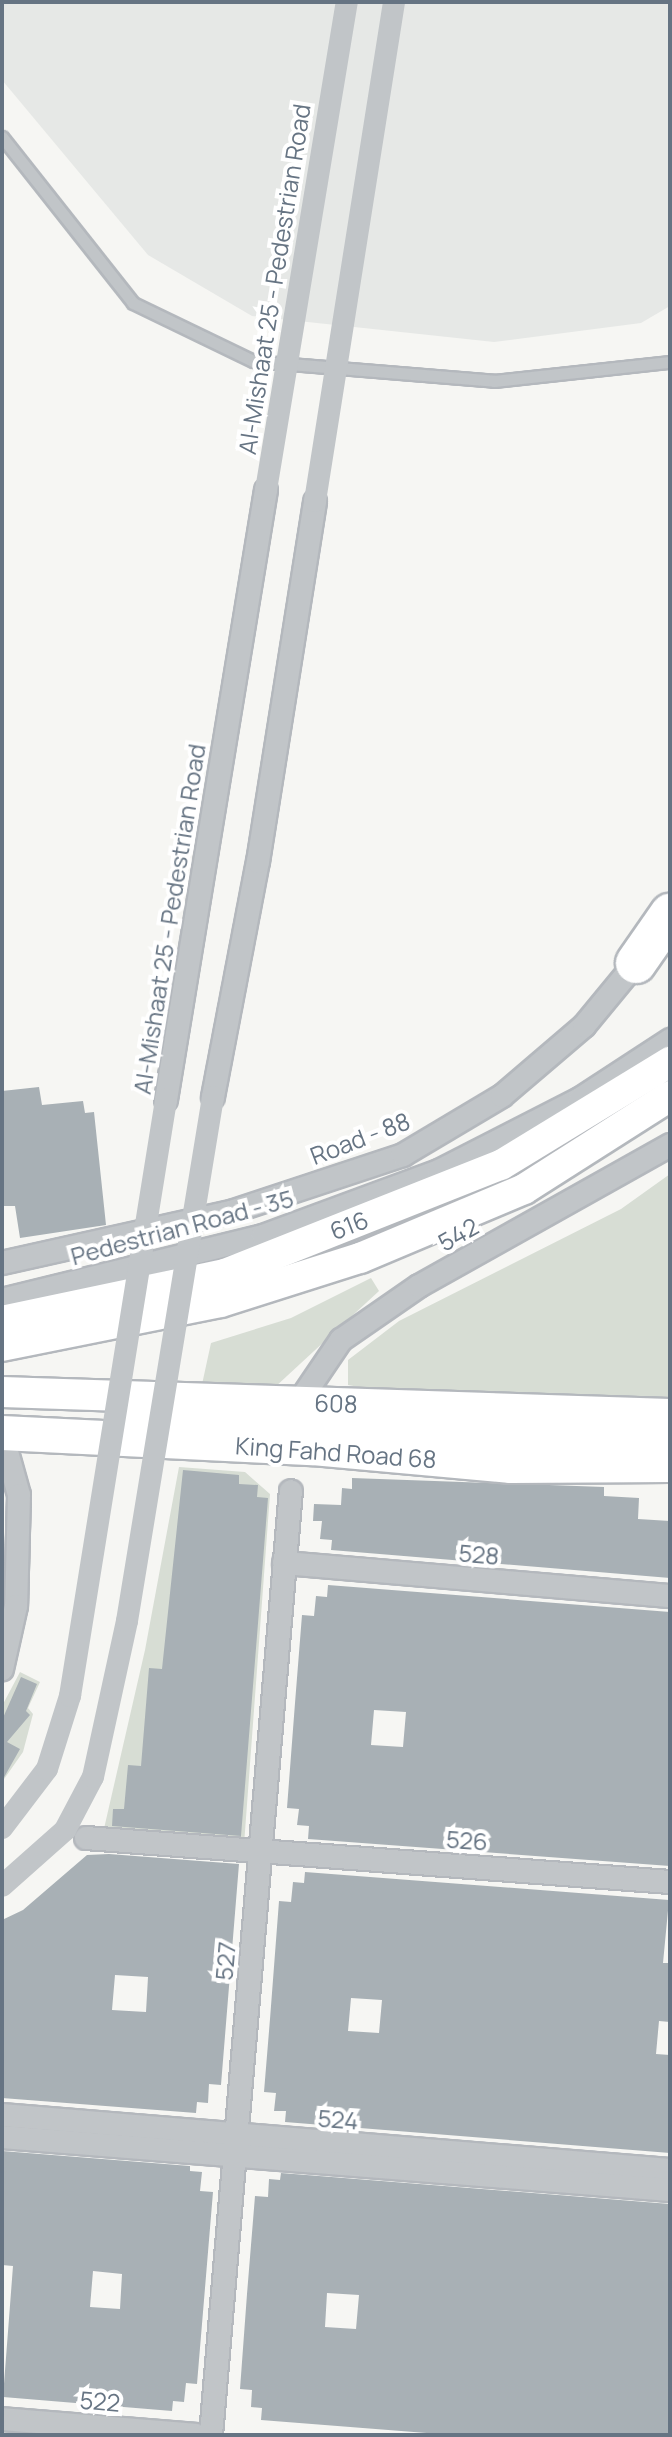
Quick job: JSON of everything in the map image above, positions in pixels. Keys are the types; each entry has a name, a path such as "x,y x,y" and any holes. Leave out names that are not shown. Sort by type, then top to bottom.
{"highway":[{"path":"636,963 670,914"}],"main road":[{"name":"616","path":"2,1321 240,1268 501,1165 670,1062"},
{"name":"616","path":"2,1346 221,1302 360,1258 524,1189 670,1096"},
{"name":"608","path":"2,1392 670,1414"},
{"name":"King Fahd Road 68","path":"2,1416 227,1418 312,1428 670,1441"},
{"name":"King Fahd Road 68","path":"2,1433 298,1447 511,1466 670,1465"}],"street":[{"name":"Al-Mishaat 25 - Pedestrian Road","path":"2,1828 47,1769 70,1696 347,2"},
{"path":"2,1886 65,1830 93,1777 127,1621 213,1097 258,862 394,2"},
{"name":"Road - 88","path":"2,1263 234,1211 403,1155 502,1096 584,1026 636,963"},
{"name":"Pedestrian Road - 35","path":"2,1300 263,1236 439,1171 580,1099 670,1040"},
{"name":"542","path":"299,1402 341,1340 419,1286 670,1145"},
{"path":"2,1433 19,1495 16,1606 2,1669"},
{"name":"527","path":"211,2435 291,1491"},
{"name":"528","path":"284,1563 670,1596"},
{"name":"526","path":"86,1838 670,1882"},
{"name":"524","path":"2,2115 235,2147 670,2190"},
{"name":"524","path":"2,2137 670,2170"},
{"name":"522","path":"2,2419 195,2435"}],"lane":[{"path":"2,137 133,303 253,361 494,381 670,362"},
{"name":"Road - 88","path":"636,963 670,936"}],"shaded area":[{"path":"2,2 670,2 670,306 641,323 494,342 252,316 148,255 2,80"},
{"path":"670,1174 670,1404 397,1394 348,1385 348,1360 399,1321 621,1209"},
{"path":"371,1278 379,1291 274,1388 201,1389 211,1343 291,1318"},
{"path":"179,1467 245,1472 270,1494 244,1845 103,1833 145,1650"},
{"path":"20,1672 40,1682 28,1708 33,1714 23,1752 2,1782 2,1706"}],"building":[{"path":"39,1087 42,1105 83,1101 85,1113 94,1112 106,1225 20,1238 15,1206 2,1206 2,1091"},
{"path":"183,1470 239,1475 239,1484 258,1485 257,1497 268,1498 241,1836 112,1826 113,1809 124,1809 128,1765 141,1766 149,1668 162,1669"},
{"path":"352,1478 604,1487 604,1496 639,1498 638,1519 670,1521 670,1578 331,1550 332,1540 320,1539 322,1521 313,1521 314,1504 341,1505 342,1488 352,1489"},
{"path":"328,1585 670,1612 670,1866 308,1839 309,1826 297,1825 299,1809 287,1808 295,1703 302,1615 314,1616 316,1596 327,1597","holes":["374,1710 406,1712 403,1747 371,1745"]},
{"path":"21,1677 37,1684 26,1711 30,1715 7,1742 20,1749 2,1781 2,1720"},
{"path":"87,1855 239,1864 221,2085 209,2084 208,2103 197,2102 196,2113 2,2098 2,1920 23,1910","holes":["115,1975 148,1977 146,2012 112,2010"]},
{"path":"305,1872 669,1900 663,1963 670,1963 670,2022 659,2021 656,2054 670,2055 670,2153 285,2122 286,2111 274,2111 276,2093 264,2092 279,1901 291,1902 293,1882 304,1883","holes":["351,1998 382,2000 379,2033 348,2031"]},
{"path":"2,2151 190,2166 190,2171 202,2172 200,2191 213,2192 197,2384 186,2383 184,2402 173,2401 172,2411 3,2397 13,2266 2,2265","holes":["93,2271 122,2274 120,2309 90,2307"]},
{"path":"281,2173 670,2204 670,2435 452,2435 261,2420 262,2408 251,2407 252,2390 240,2389 247,2294 255,2196 268,2197 269,2179 280,2180","holes":["327,2293 359,2295 356,2329 325,2327"]}]}
